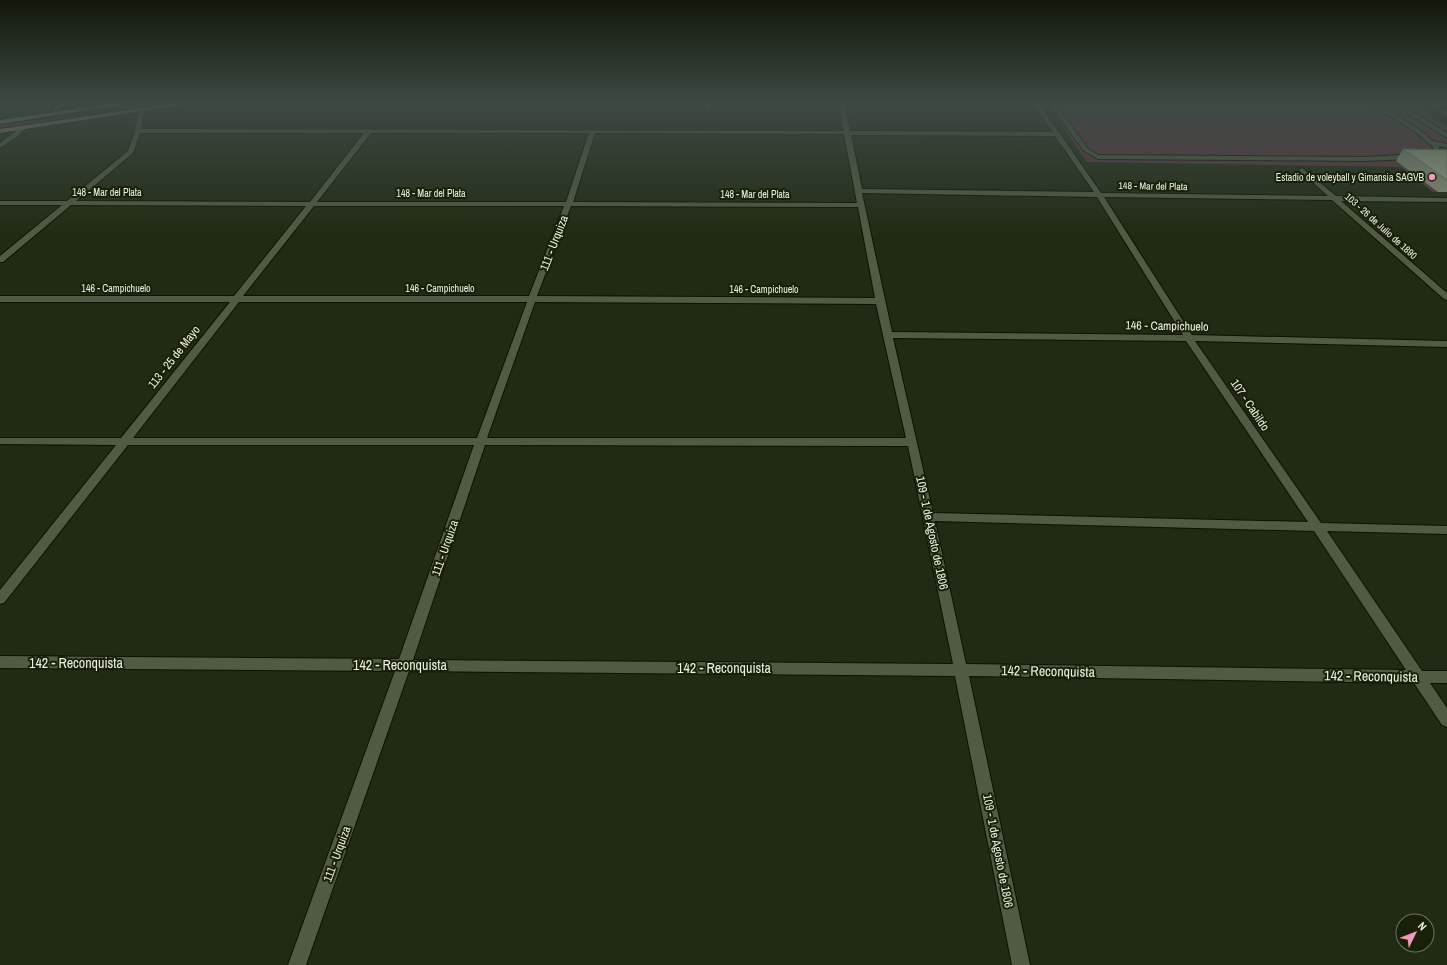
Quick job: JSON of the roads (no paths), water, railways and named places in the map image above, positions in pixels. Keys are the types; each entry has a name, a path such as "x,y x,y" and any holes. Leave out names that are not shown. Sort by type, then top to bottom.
{"street":[{"path":"0,260 131,152 133,147"},
{"name":"113 - 25 de Mayo","path":"0,599 356,147"},
{"name":"111 - Urquiza","path":"297,965 404,665 481,441 532,299 569,203 588,147"},
{"name":"109 - 1 de Agosto de 1806","path":"850,147 887,335 912,442 961,670 1021,965"},
{"name":"107 - Cabildo","path":"1066,147 1099,195 1189,338 1447,720"},
{"path":"1084,147 1098,157 1365,158 1432,156 1437,154 1435,147"},
{"name":"103 - 26 de Julio de 1890","path":"1302,170 1447,297"},
{"name":"148 - Mar del Plata","path":"859,191 1447,200"},
{"name":"148 - Mar del Plata","path":"0,203 313,202 861,205"},
{"name":"146 - Campichuelo","path":"0,299 532,299 880,301"},
{"name":"146 - Campichuelo","path":"887,335 1189,338 1447,344"},
{"path":"0,441 912,442"},
{"path":"928,517 1447,530"},
{"name":"142 - Reconquista","path":"0,662 961,670 1447,677"}],"place":[{"name":"Estadio de voleyball y Gimansia SAGVB","path":"1432,177"}]}
